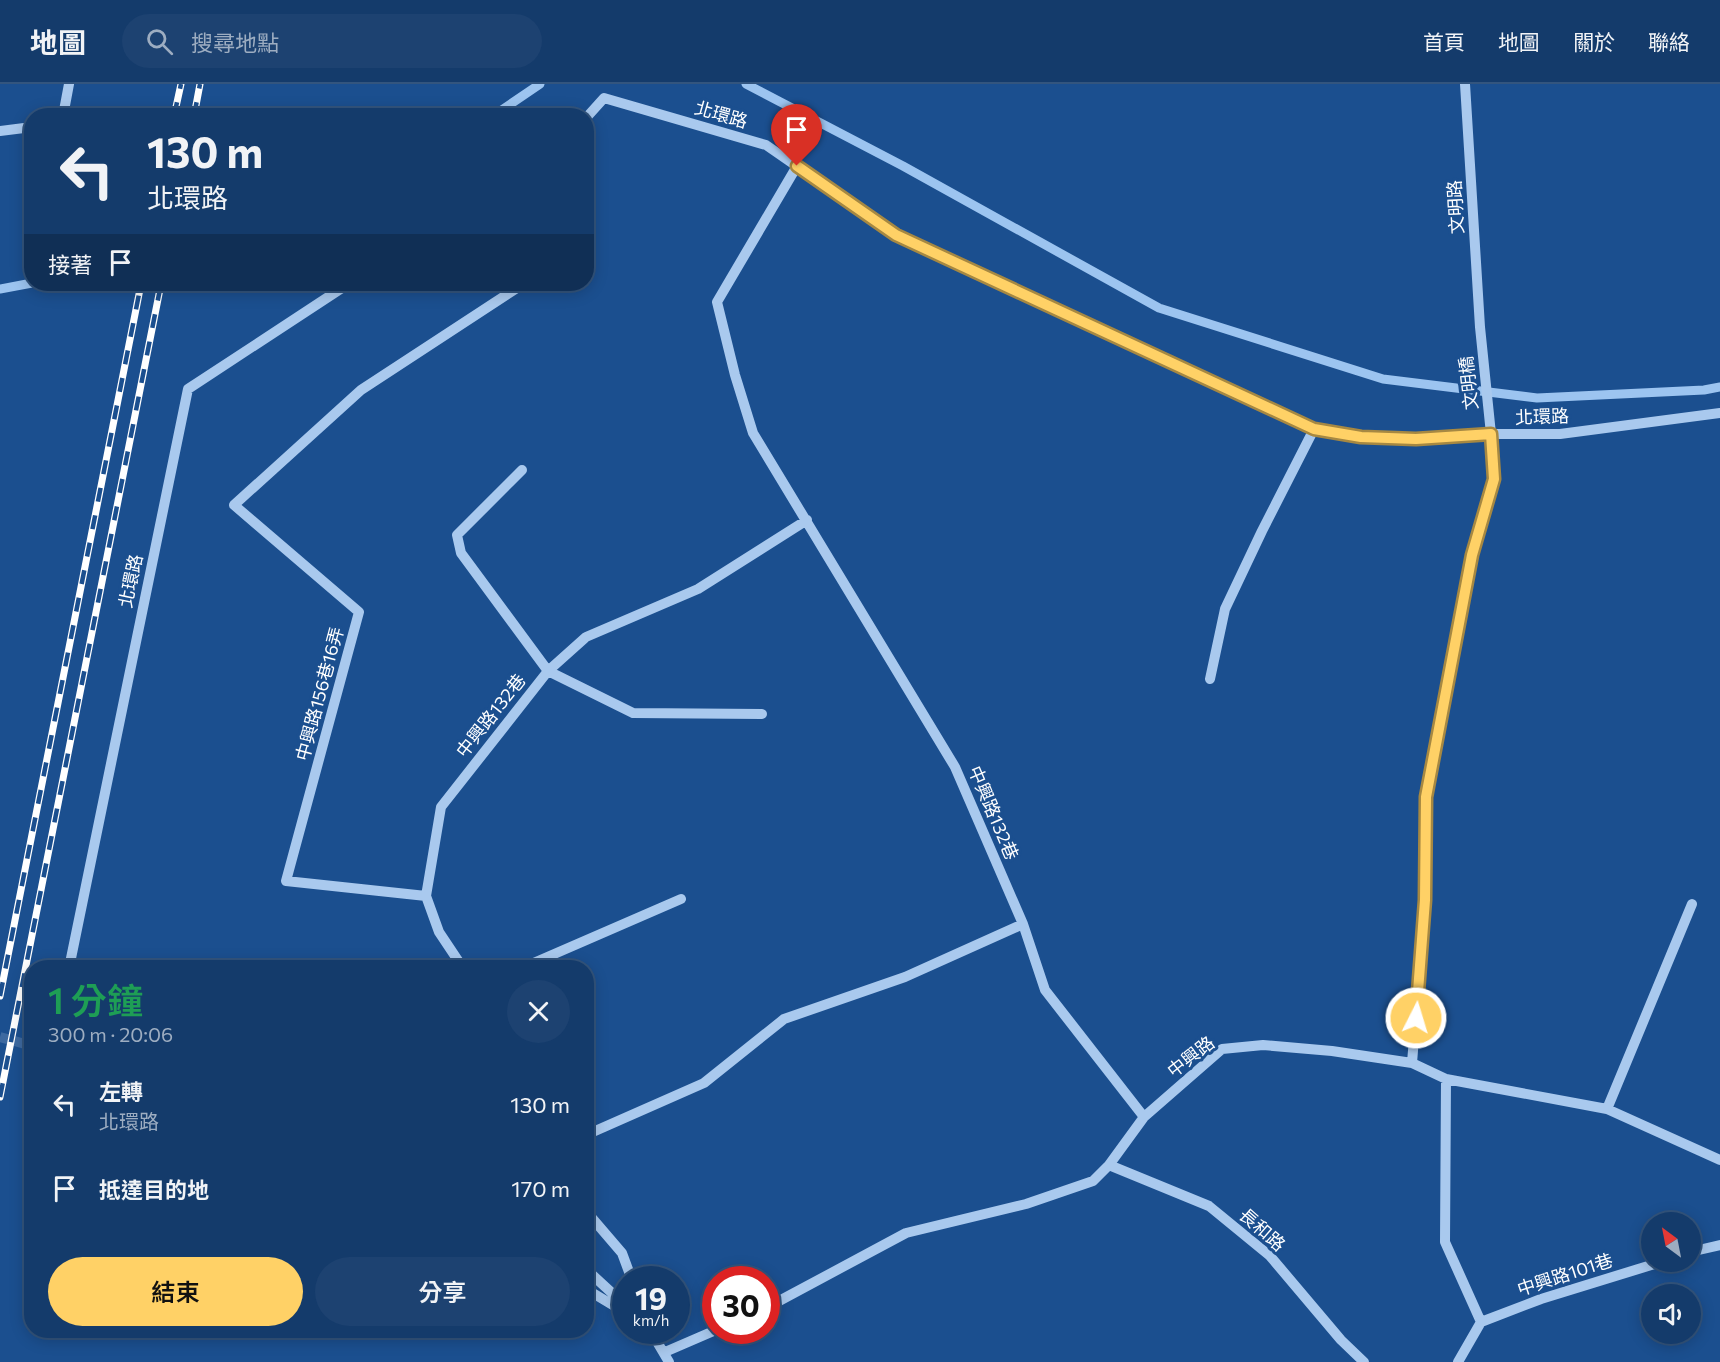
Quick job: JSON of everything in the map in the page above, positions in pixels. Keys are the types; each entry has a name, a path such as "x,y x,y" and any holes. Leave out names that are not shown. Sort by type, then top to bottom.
{"street":[{"path":"64,108 69,84"},
{"name":"文明路","path":"1466,84 1480,327"},
{"name":"北環路","path":"594,109 604,98 766,145 896,235 1314,429 1361,437 1416,439 1491,434 1560,434 1720,413"},
{"path":"0,131 24,128"},
{"name":"中興路132巷","path":"797,166 717,302 735,375 753,433 955,767 1023,924 1045,990 1144,1118"},
{"name":"北環路","path":"71,960 188,389 337,291"},
{"name":"中興路156巷16弄","path":"426,896 286,881 359,612 234,505 362,390 512,291"},
{"name":"文明橋","path":"1480,327 1491,434"},
{"path":"1210,679 1225,609 1314,429"},
{"path":"1412,1063 1425,900 1426,797 1472,555 1494,479 1491,434"},
{"path":"522,470 457,535 461,553 548,671 633,713 762,714"},
{"name":"中興路132巷","path":"426,896 441,807 548,671 586,637 698,589 807,520"},
{"path":"426,896 439,932 458,960"},
{"path":"540,960 681,899"},
{"path":"1607,1108 1692,904"},
{"path":"594,1131 704,1083 784,1019 905,976 1023,924"},
{"name":"中興路","path":"780,1300 906,1233 1026,1204 1093,1181 1109,1165 1144,1118 1222,1049 1263,1045 1332,1051 1412,1063 1446,1078 1607,1108 1720,1160"},
{"path":"1446,1078 1445,1242 1481,1322 1458,1362"},
{"name":"長和路","path":"1109,1165 1209,1206 1270,1256 1341,1340 1364,1362"},
{"path":"594,1221 622,1253 627,1266"},
{"path":"1701,1249 1720,1245"},
{"name":"中興路101巷","path":"1481,1322 1541,1299 1641,1268"},
{"path":"594,1276 612,1293"},
{"path":"594,1294 612,1305"},
{"path":"659,1344 667,1357 702,1338"}],"waterway":[{"path":"505,108 540,84"},
{"path":"746,84 903,166 1159,308 1383,379 1537,398 1704,390 1720,387"},
{"path":"0,289 24,284"}],"tunnel":[{"path":"0,1037 24,1044"}],"railway":[{"path":"176,108 181,84"},
{"path":"196,108 200,84"},
{"path":"0,996 140,291"},
{"path":"27,960 160,291"},
{"path":"0,1097 24,976"}],"route":[{"path":"797,166 896,235 1314,429 1361,437 1416,439 1491,434 1494,479 1472,555 1426,797 1425,900 1416,1018"}]}
